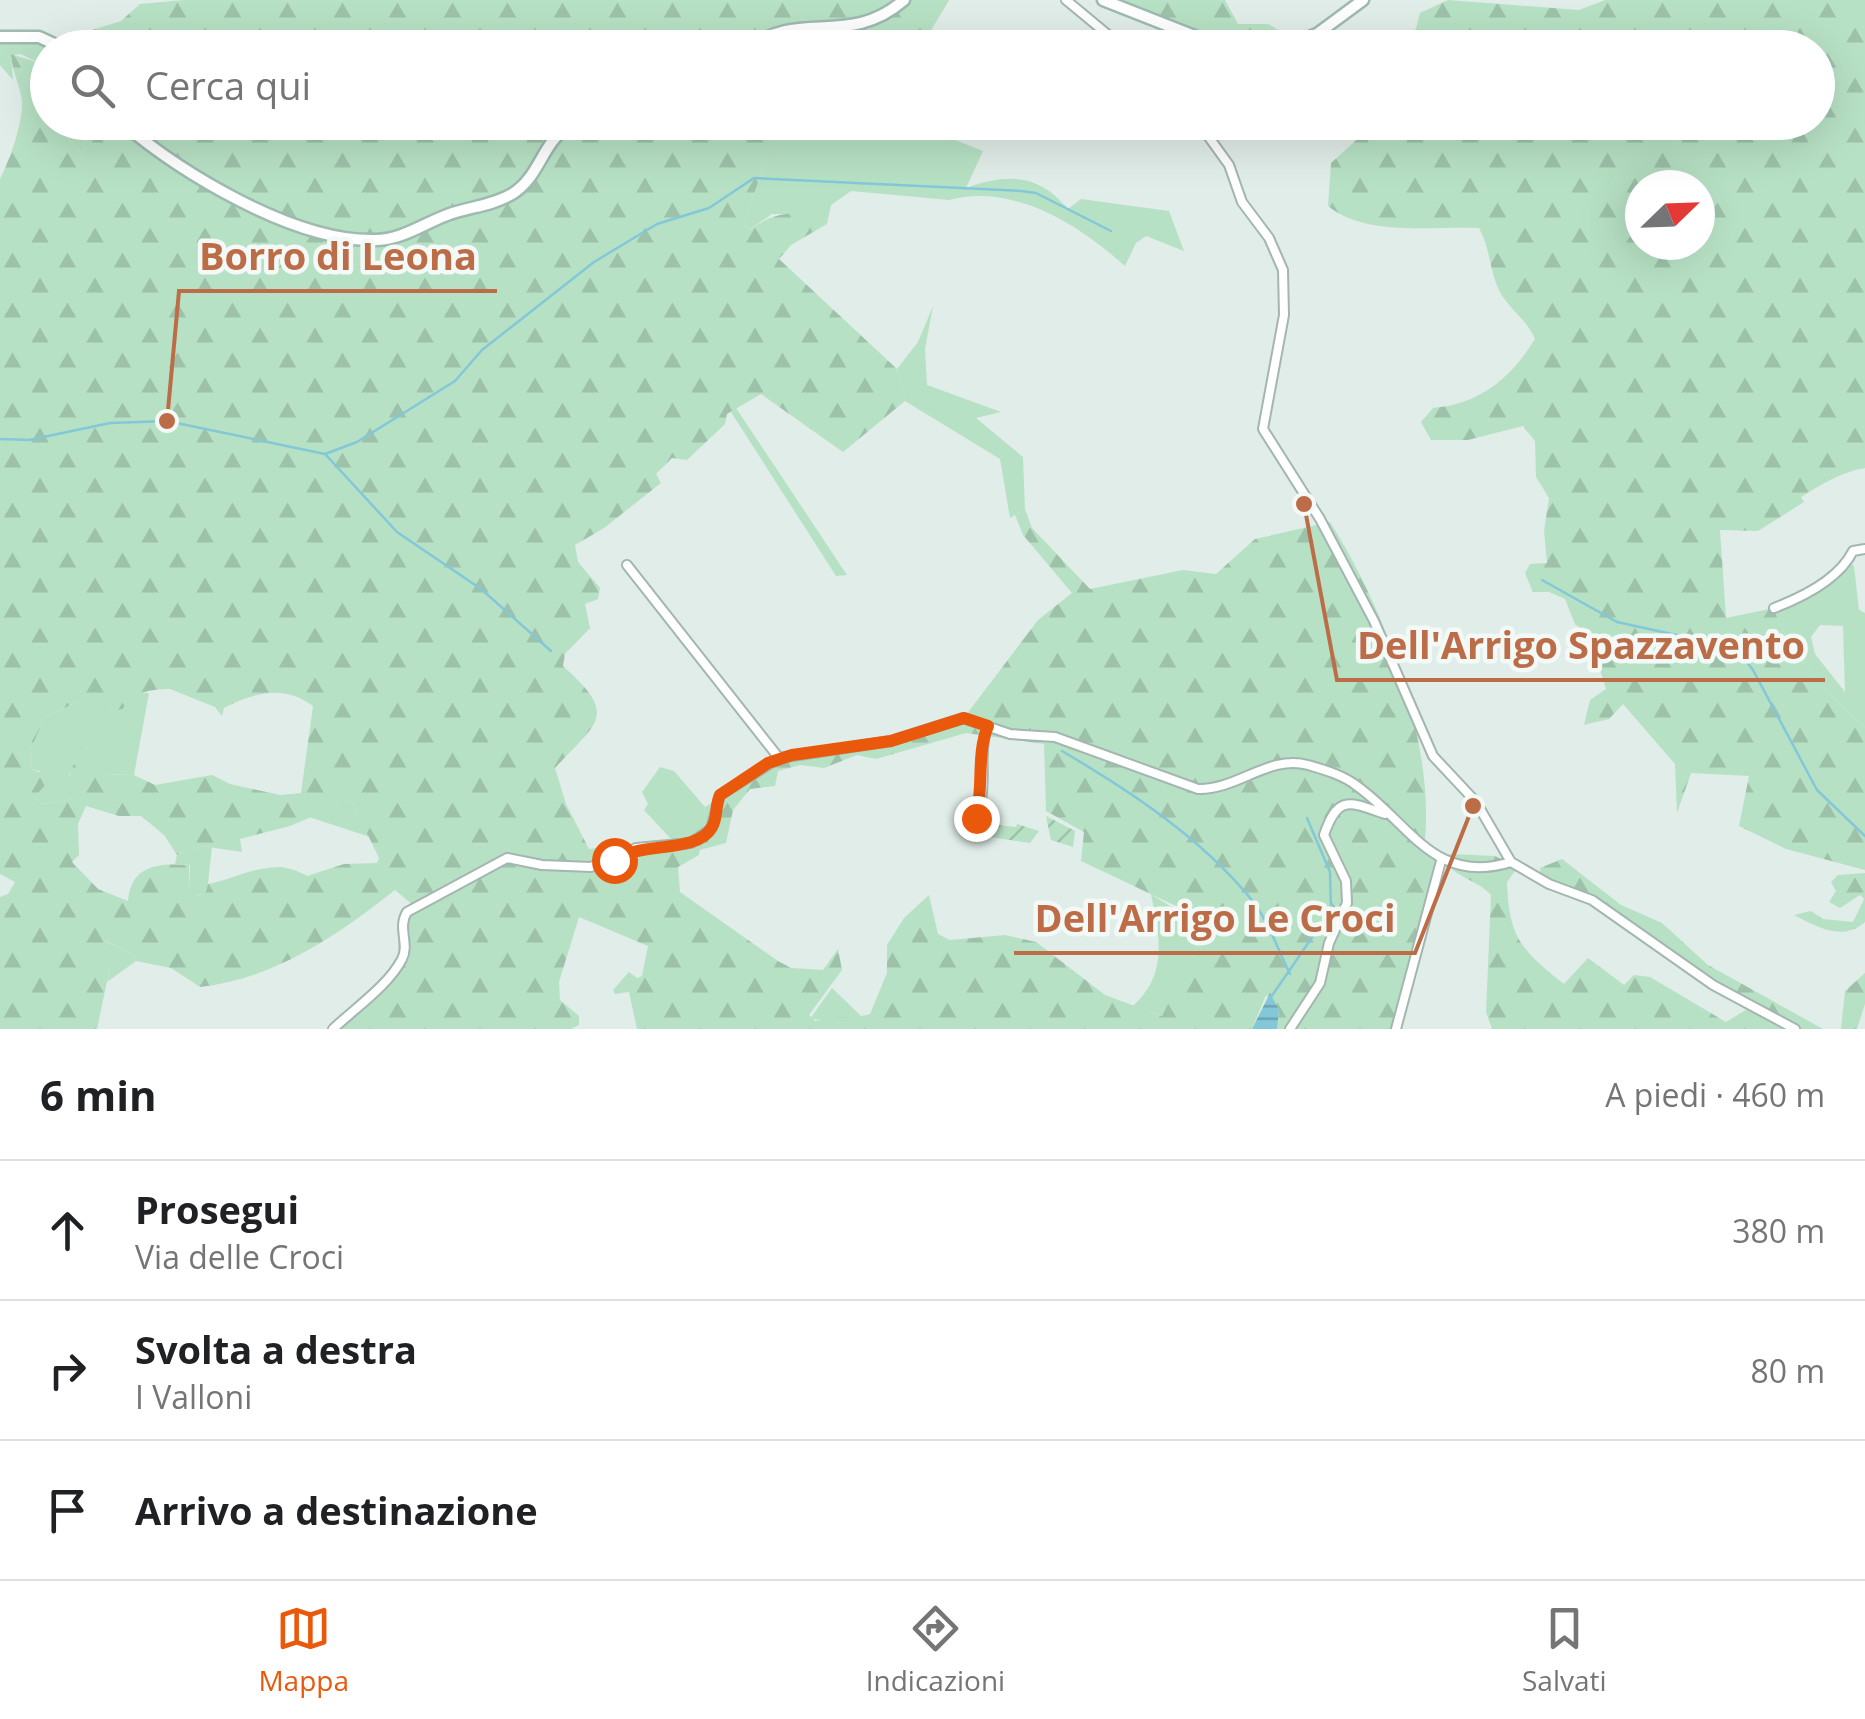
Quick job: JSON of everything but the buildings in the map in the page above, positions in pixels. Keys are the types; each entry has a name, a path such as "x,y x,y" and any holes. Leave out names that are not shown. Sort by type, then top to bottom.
{"main road":[{"path":"800,30 863,25 904,0"},
{"path":"1103,0 1179,30"},
{"path":"1322,30 1363,0"},
{"path":"0,37 30,37"},
{"path":"150,140 269,214 314,230 375,240 404,234 517,191 533,174 552,140"}],"street":[{"path":"1066,0 1102,30"},
{"path":"1211,140 1230,165 1242,202 1270,238 1284,270 1284,316 1262,429 1318,515 1367,606 1433,756 1476,802 1511,862 1549,884 1592,900 1713,985 1794,1029"},
{"path":"1774,608 1845,567 1854,551 1865,550"},
{"path":"626,565 780,758"},
{"path":"333,1029 398,966 405,950 402,920 417,904 507,858 592,867 636,848 691,843 712,828 720,795 780,758 891,741 964,718 1010,734 1055,737 1198,789 1215,790 1292,762 1342,776 1441,861 1478,869 1511,862"},
{"path":"970,823 979,807 982,738 988,726"},
{"path":"1290,1029 1320,982 1329,943 1347,903 1346,881 1324,835 1330,818 1344,804 1353,802 1390,815"},
{"path":"1396,1029 1441,861"}],"green space":[{"path":"184,0 949,0 931,30 92,30 121,21 140,4"},
{"path":"1103,0 1225,0 1238,24 1268,24 1278,30 1175,30"},
{"path":"1448,0 1579,10 1605,0 1865,0 1865,468 1816,488 1801,497 1804,502 1758,531 1720,530 1726,618 1774,608 1788,639 1812,672 1865,727 1865,870 1786,849 1739,826 1749,776 1691,773 1677,813 1675,764 1623,704 1609,719 1584,725 1590,700 1606,689 1590,637 1575,624 1565,599 1549,592 1533,592 1525,573 1530,564 1547,563 1544,531 1549,498 1536,477 1535,441 1523,426 1468,440 1431,440 1421,422 1433,408 1465,401 1493,387 1516,366 1535,339 1498,288 1479,228 1380,226 1343,216 1328,206 1331,163 1356,140 1835,140 1835,30 1416,30 1420,13"},
{"path":"0,37 30,37 30,58 11,55 13,80 0,65"},
{"path":"11,54 30,60 30,140 69,140 81,153 94,140 774,140 743,224 749,230 785,214 824,215 827,224 791,245 779,259 897,369 905,401 843,452 761,394 727,414 725,424 687,460 672,458 656,474 661,483 604,528 575,545 578,562 600,588 598,599 585,604 590,628 565,654 563,666 591,696 596,718 555,768 566,804 589,849 671,840 673,826 687,834 702,831 705,807 780,759 891,742 963,719 1038,620 1072,593 1023,535 1015,515 1025,509 1032,528 1090,589 1183,570 1216,574 1255,539 1330,522 1369,593 1401,675 1422,760 1425,840 1440,854 1396,1029 1277,1029 1279,1010 1266,995 1252,1029 637,1029 629,992 615,994 613,990 629,972 637,978 642,976 648,946 579,917 559,982 560,1000 579,1016 579,1025 571,1029 333,1029 404,956 401,930 414,906 395,890 328,938 279,965 200,987 171,968 136,961 131,953 105,941 110,967 97,1029 0,1029 0,897 8,894 15,882 0,874 0,179 15,141 22,101","holes":["170,689 215,707 222,716 224,708 268,693 291,695 313,706 301,793 280,795 230,784 212,775 155,785 134,775 103,774 88,748 70,772 74,799 42,804 34,797 53,777 31,769 30,751 45,717 86,698 107,700 112,711 123,709 142,693","966,733 1044,744 1046,811 1084,832 1081,861 1176,906 1199,925 1208,925 1162,1016 1105,995 1036,942 1005,935 950,940 938,934 929,895 904,918 887,945 887,973 870,1014 815,1021 809,1015 842,970 838,949 823,970 791,968 680,892 678,867 699,855 700,850 726,843 733,810 750,789 775,786 778,771 800,765 824,768 857,755 876,759","351,800 379,858 377,863 344,864 307,876 270,867 208,884 206,892 196,896 190,892 189,865 157,866 134,880 128,901 98,889 72,862 79,855 78,824 86,806 119,816 141,816 164,835 177,855 202,846 242,852 240,839 290,826"]},
{"path":"69,140 94,140 81,153"},
{"path":"774,140 955,140 983,151 966,188 995,180 1022,180 1046,189 1068,209 1081,199 1169,211 1184,251 1146,236 1136,243 1125,266 1066,222 1020,202 997,197 949,200 851,191 831,205 827,224 823,215 772,214 749,230 743,224"},
{"path":"933,306 925,349 927,385 1001,412 976,418 1023,457 1025,509 1010,518 1000,459 905,401 897,369 918,342"},
{"path":"736,408 847,575 836,576 731,412"},
{"path":"1848,561 1854,566 1859,610 1865,613 1865,727 1825,688 1788,639 1774,608 1793,601","holes":["1820,625 1843,626 1845,692 1815,654 1811,637"]},
{"path":"139,693 149,693 134,775 103,774 87,748 69,774 74,799 42,804 33,796 40,771 31,769 30,751 45,717 86,698 107,699 112,711 122,709 127,700"},
{"path":"660,767 674,771 705,807 703,831 672,840 644,810 648,804 642,792"},
{"path":"351,800 370,837 309,817"},
{"path":"1046,816 1075,831 1073,847 1051,840"},
{"path":"974,822 1016,827 1017,824 1039,831 1030,843 984,836"},
{"path":"202,846 212,847 207,892 195,896 190,893 190,865 175,864 177,855"},
{"path":"1450,854 1495,856 1518,867 1507,882 1515,930 1537,962 1564,984 1588,958 1624,985 1634,975 1650,977 1726,1022 1754,1005 1582,891 1541,877 1540,868 1562,859 1621,905 1662,923 1708,965 1823,1029 1492,1029 1486,1012 1491,895 1450,867 1446,862"},
{"path":"1865,873 1865,922 1857,928 1830,931 1794,915 1811,911 1823,919 1853,922 1864,899 1860,895 1840,908 1829,902 1836,891 1831,882 1838,875"},
{"path":"1151,894 1189,918 1209,922 1163,1016 1133,1006 1152,981 1156,968 1158,940"},
{"path":"104,941 131,953 136,961 107,982 110,967"},
{"path":"1865,973 1865,1004 1857,1029 1841,1029 1845,991"},
{"path":"832,988 862,1017 850,1021 810,1019"}],"water":[{"path":"1270,993 1279,1010 1277,1029 1252,1029"}],"waterway":[{"path":"0,439 29,440 110,423 167,421 325,454 357,442 455,381 482,350 594,262 657,224 709,208 754,178 1036,193 1111,231"},
{"path":"326,455 397,532 481,589 551,651"},
{"path":"1542,580 1617,622 1736,648 1753,670 1817,790 1865,836"},
{"path":"1062,751 1138,799 1210,855 1257,907 1290,974"},
{"path":"1271,997 1331,910 1330,872 1307,818"}],"place":[{"name":"Borro di Leona","path":"167,421"},
{"name":"Dell'Arrigo Spazzavento","path":"1304,504"},
{"name":"Dell'Arrigo Le Croci","path":"1473,806"}],"route":[{"path":"614,860 636,848 681,846 700,839 712,828 720,795 780,758 891,741 964,718 988,726 982,738 983,780 976,818"}]}
